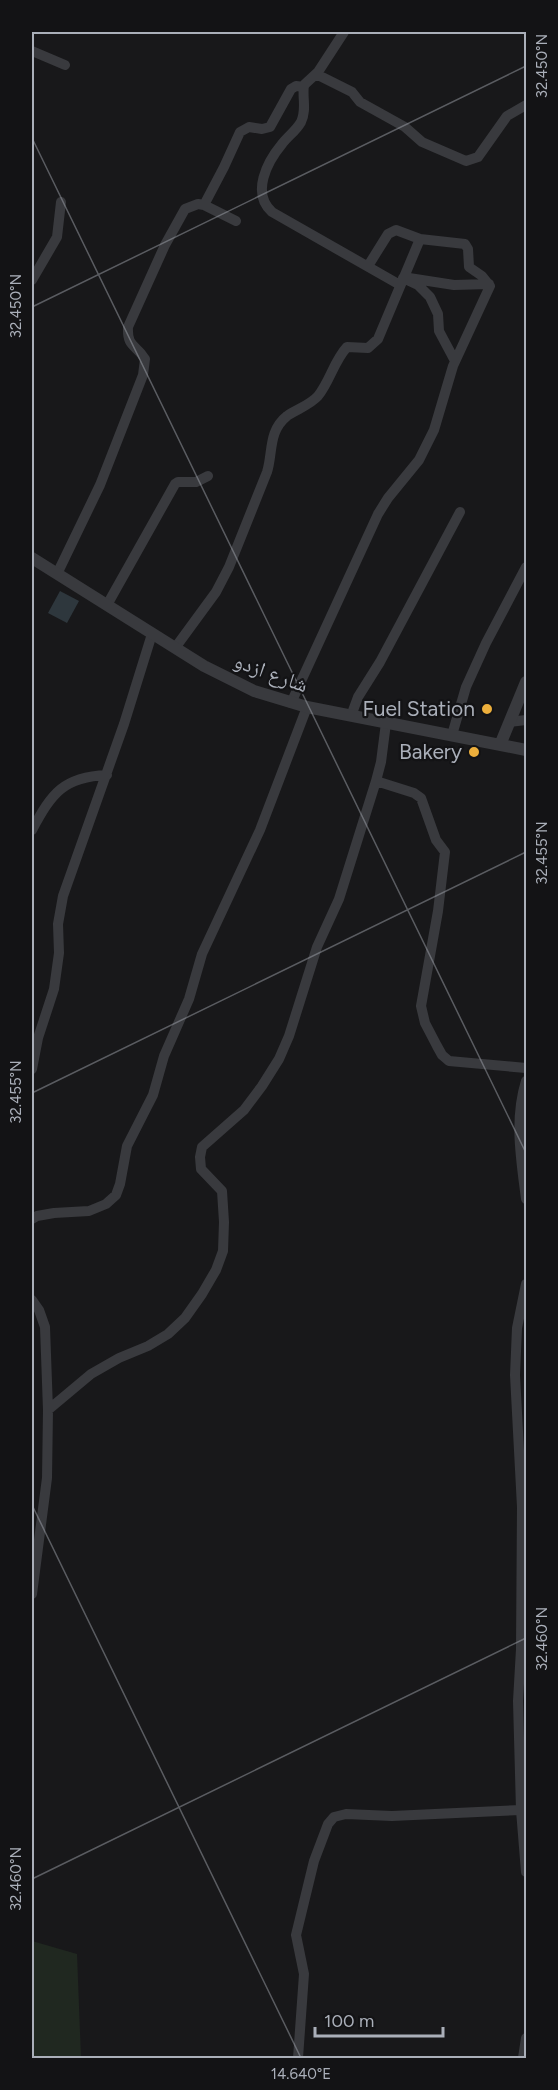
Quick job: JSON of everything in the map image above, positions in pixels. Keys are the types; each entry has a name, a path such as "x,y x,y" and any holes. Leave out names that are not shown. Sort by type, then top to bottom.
{"street":[{"path":"344,32 316,74 308,79 304,87 304,114 295,131 276,153 261,185 263,198 268,208 291,224 368,266 401,281 418,285 430,297 438,314 439,331 455,361"},
{"path":"32,51 65,65"},
{"path":"316,74 352,92 360,102 405,127 422,142 466,161 478,157 507,116 526,105"},
{"path":"204,205 240,132 249,127 262,129 270,126 291,89 296,86 304,87"},
{"path":"32,280 57,237 61,202"},
{"path":"57,574 100,484 143,375 145,359 131,346 128,338 132,316 181,215 190,206 204,205 236,221"},
{"path":"291,703 378,514 418,460 434,430 455,361 488,293 489,284 469,267 468,249 465,244 420,239 392,230 368,266"},
{"path":"175,648 216,592 229,567 267,472 272,439 280,423 285,417 317,397 347,347 353,346 360,349 374,344 378,339 420,239"},
{"path":"401,281 417,278 454,285 489,284"},
{"path":"107,605 175,484 196,482 208,476"},
{"path":"351,716 358,697 380,662 460,512"},
{"name":"شارع ازدو","path":"32,561 57,574 175,648 254,691 307,707 526,750"},
{"path":"452,735 466,687 526,567"},
{"path":"32,1069 54,989 59,953 58,924 63,896 107,775 152,634"},
{"path":"500,745 526,682"},
{"path":"32,1219 54,1213 90,1211 106,1204 116,1195 127,1146 153,1095 164,1056 189,999 202,954 260,830 307,707"},
{"path":"509,722 526,720"},
{"path":"48,1410 91,1374 168,1334 185,1318 216,1270 223,1251 223,1196 217,1184 201,1169 202,1147 244,1110 279,1059 289,1036 317,947 339,899 376,781 386,723"},
{"path":"32,830 59,791 71,781 85,776 107,775"},
{"path":"376,781 414,793 421,798 436,840 446,852 421,1006 425,1023 437,1046 449,1061 526,1068"},
{"path":"526,1081 519,1116 526,1199"},
{"path":"526,1284 515,1353 522,1507 524,1649 518,1701 520,1810 526,1872"},
{"path":"32,1300 39,1310 45,1327 48,1410 47,1478 32,1594"},
{"path":"298,2058 304,1974 296,1935 314,1861 327,1824 334,1817 346,1814 392,1816 520,1810"},
{"path":"523,2058 526,2038"}],"shaded area":[{"path":"60,591 79,601 67,623 48,613"},
{"path":"32,1941 77,1954 81,2058 32,2058"}],"place":[{"name":"Fuel Station","path":"487,709"},
{"name":"Bakery","path":"474,752"}]}
